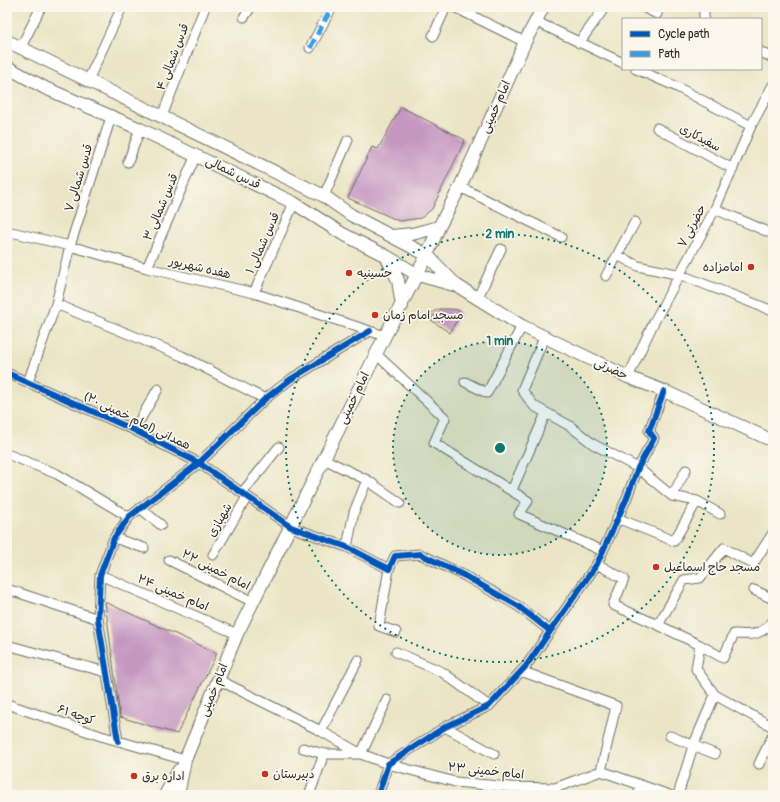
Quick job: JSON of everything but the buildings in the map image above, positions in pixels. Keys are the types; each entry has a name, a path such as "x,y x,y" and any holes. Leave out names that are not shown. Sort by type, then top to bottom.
{"main road":[{"name":"امام خمینی","path":"178,795 185,760 237,634 292,527 385,336 418,275 439,227 460,187 525,42 543,7"},
{"name":"قدس شمالی","path":"7,41 20,49 88,80 324,196 352,215 427,255 456,285"},
{"name":"قدس شمالی","path":"7,67 45,88 196,154 294,202 341,234 386,256 418,275 456,285"},
{"path":"392,236 412,234 439,227"},
{"path":"386,256 398,280 402,306"},
{"name":"حضرتی","path":"456,285 544,338 773,441"},
{"path":"165,795 185,760"}],"street":[{"path":"20,49 41,7"},
{"path":"88,80 122,7"},
{"name":"قدس شمالی ۴","path":"162,116 205,7"},
{"path":"244,17 251,7"},
{"path":"310,48 332,7"},
{"path":"433,36 446,7"},
{"path":"454,7 525,42"},
{"path":"578,43 605,7"},
{"path":"643,7 657,14"},
{"path":"704,7 704,18"},
{"path":"536,22 622,63"},
{"path":"762,52 773,58"},
{"path":"638,70 677,87 751,126"},
{"name":"حضرتی ۷","path":"628,377 653,324 715,210 751,126 773,85"},
{"name":"۷ قدس شمالی","path":"28,382 56,304 70,246 111,117"},
{"name":"سفیدکاری","path":"657,128 733,169"},
{"path":"128,162 140,129"},
{"path":"324,196 348,140"},
{"name":"۳ قدس شمالی","path":"147,268 196,154"},
{"path":"460,187 561,237"},
{"name":"قدس شمالی ۱","path":"254,293 294,202"},
{"path":"715,210 773,234"},
{"path":"606,276 634,222"},
{"name":"هفده شهریور","path":"7,231 70,246 147,268 254,293 385,336"},
{"path":"477,299 501,249"},
{"path":"617,255 638,266 681,275 773,311"},
{"path":"56,304 182,356 265,399"},
{"path":"465,382 487,394 522,326"},
{"path":"118,741 98,618 100,574 114,538 129,517 199,463 265,399 290,379 370,331"},
{"path":"544,338 522,390 534,406 570,426 593,444 638,468 672,496 697,501 720,514"},
{"path":"376,354 445,418 434,444 528,501 519,514 603,550"},
{"name":"همدانی (امام خمینی ۲۰)","path":"7,373 134,430 199,463 292,527 347,547 389,569"},
{"path":"134,430 158,389"},
{"path":"378,795 388,764 445,727 489,706 521,671 550,631 597,564 626,500 638,468 654,438 649,431 664,391"},
{"path":"512,490 546,413"},
{"name":"شهبازی","path":"213,555 245,495 279,447"},
{"path":"7,454 56,474 129,517"},
{"path":"324,459 366,480 400,503"},
{"path":"672,496 686,470"},
{"path":"347,547 354,512 366,480"},
{"path":"617,518 674,541 697,501"},
{"path":"140,508 161,525"},
{"path":"658,624 684,580 700,578 724,548 753,564 773,533"},
{"path":"114,538 144,548"},
{"path":"396,632 379,626 389,569 395,556 420,554 466,576 518,606 550,631"},
{"name":"امام خمینی ۲۲","path":"169,560 253,602"},
{"path":"597,564 624,579 613,605 658,624 723,658 734,634 756,635 767,628 773,621"},
{"name":"امام خمینی ۲۴","path":"100,574 237,634"},
{"path":"7,589 98,618"},
{"path":"754,590 773,599"},
{"path":"7,645 106,672"},
{"path":"700,645 696,669 715,695 773,727"},
{"path":"396,652 442,672 489,706"},
{"path":"321,732 358,660"},
{"path":"521,671 616,706 601,771 669,795"},
{"name":"امام خمینی ۲۳","path":"218,680 361,754 388,764 455,782 510,787 555,788 601,771"},
{"path":"678,795 693,746 715,695"},
{"path":"303,748 324,754 361,754 387,700"},
{"name":"کوچه ۶۱","path":"7,704 118,741 185,760"},
{"path":"445,727 494,754"},
{"path":"759,764 773,735"},
{"path":"670,736 715,754"},
{"path":"308,795 324,754"},
{"path":"638,795 642,785"}],"marked path":[{"path":"310,48 332,7"}],"cycle path":[{"path":"118,741 98,619 100,575 114,538 129,517 199,463 265,399 291,379 370,331"},
{"path":"7,373 134,430 199,463 291,527 347,547 389,569 395,556 420,554 465,576 518,606 550,631"},
{"path":"378,795 388,764 445,727 489,706 526,666 597,564 626,500 638,468 654,438 649,431 664,391"}],"place":[{"name":"امامزاده","path":"751,267"},
{"name":"حسینیه","path":"349,273"},
{"name":"مسجد امام زمان","path":"375,315"},
{"name":"مسجد حاج اسماعیل","path":"656,567"},
{"name":"دبیرستان","path":"265,774"},
{"name":"اداره برق","path":"134,776"}]}
